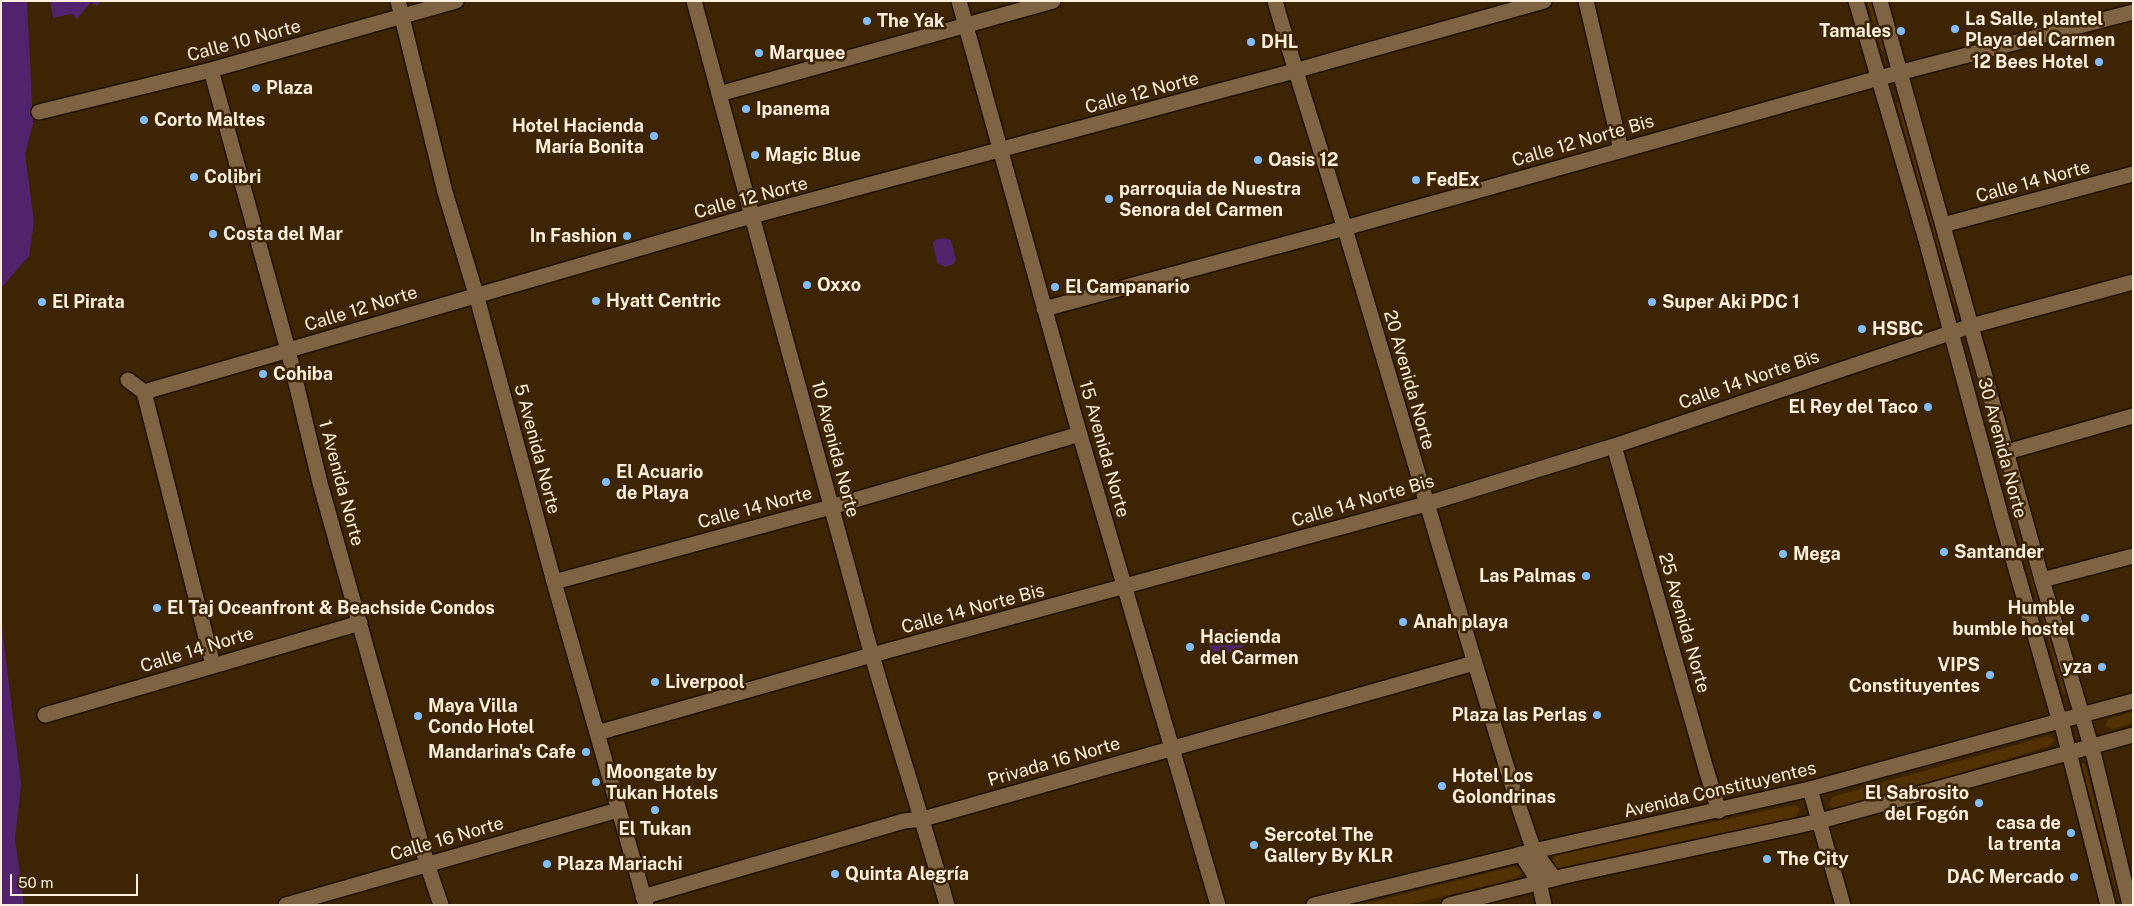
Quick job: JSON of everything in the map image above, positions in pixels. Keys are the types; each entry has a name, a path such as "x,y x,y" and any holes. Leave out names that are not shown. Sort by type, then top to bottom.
{"street":[{"name":"5 Avenida Norte","path":"398,1 444,192 476,294 554,582 645,901"},
{"name":"Calle 10 Norte","path":"39,112 211,70 456,1"},
{"name":"10 Avenida Norte","path":"694,1 872,656 923,819 947,905"},
{"name":"15 Avenida Norte","path":"959,1 1044,309 1218,905"},
{"path":"719,94 1054,1"},
{"name":"20 Avenida Norte","path":"1276,1 1295,71 1345,228 1474,663 1528,852 1539,882 1544,905"},
{"name":"Calle 12 Norte","path":"144,392 476,294 753,216 1295,71 1544,1"},
{"path":"1586,1 1621,150"},
{"name":"30 Avenida Norte","path":"1856,1 1952,334 2005,534 2061,721 2108,905"},
{"name":"30 Avenida Norte","path":"1880,1 2042,580 2091,746 2131,904"},
{"name":"Calle 12 Norte Bis","path":"1044,309 1345,228 1879,78 2133,12"},
{"name":"1 Avenida Norte","path":"211,70 288,350 320,483 427,864 441,905"},
{"name":"Calle 14 Norte","path":"1943,225 2133,174"},
{"name":"Calle 14 Norte Bis","path":"597,733 1426,504 1614,446 1952,334 1971,326 2133,282"},
{"path":"128,380 144,392 213,665"},
{"path":"2007,452 2133,416"},
{"name":"Calle 14 Norte","path":"554,582 831,507 1080,434"},
{"name":"25 Avenida Norte","path":"1614,446 1706,769 1720,811"},
{"path":"2042,580 2133,556"},
{"name":"Calle 14 Norte","path":"44,716 360,623"},
{"name":"Privada 16 Norte","path":"645,901 904,821 923,819 1474,663"},
{"name":"Avenida Constituyentes","path":"1314,905 1528,852 1720,811 1810,789 2133,701"},
{"path":"1449,905 1554,878 1820,821 2133,735"},
{"path":"1810,789 1843,905"},
{"name":"Calle 16 Norte","path":"286,905 618,810"},
{"name":"20 Avenida Norte","path":"1528,852 1554,878"}],"shaded area":[{"path":"1,1 27,1 33,124 25,154 34,222 29,256 1,288"},
{"path":"50,1 101,1 97,6 91,2 77,19 71,14 53,18"},
{"path":"1867,1 1871,1 1885,47 1885,54 1881,49"},
{"path":"1899,101 1957,302 1956,306 1953,302 1897,105"},
{"path":"945,238 951,240 956,260 954,264 945,267 937,263 933,243 935,240"},
{"path":"1972,356 2067,694 2063,694 1970,358"},
{"path":"1,619 21,784 15,839 24,905 1,905"},
{"path":"1220,629 1226,632 1242,633 1245,641 1241,649 1212,654 1208,641"},
{"path":"2133,712 2133,723 2112,729 2105,726 2108,719"},
{"path":"2048,736 2055,740 2047,747 1836,810 1829,804 1832,797"},
{"path":"2081,764 2085,764 2122,905 2120,905"},
{"path":"1794,805 1800,808 1796,817 1558,868 1552,863 1555,855"},
{"path":"1515,866 1523,871 1517,878 1409,905 1360,905"}],"place":[{"name":"The Yak","path":"867,21"},
{"name":"La Salle, plantel Playa del Carmen","path":"1955,29"},
{"name":"Tamales","path":"1901,31"},
{"name":"DHL","path":"1251,42"},
{"name":"Marquee","path":"759,53"},
{"name":"12 Bees Hotel","path":"2099,62"},
{"name":"Plaza","path":"256,88"},
{"name":"Ipanema","path":"746,109"},
{"name":"Corto Maltes","path":"144,120"},
{"name":"Hotel Hacienda María Bonita","path":"654,136"},
{"name":"Magic Blue","path":"755,155"},
{"name":"Oasis 12","path":"1258,160"},
{"name":"Colibri","path":"194,177"},
{"name":"FedEx","path":"1416,180"},
{"name":"parroquia de Nuestra Senora del Carmen","path":"1109,199"},
{"name":"Costa del Mar","path":"213,234"},
{"name":"In Fashion","path":"627,236"},
{"name":"Oxxo","path":"807,285"},
{"name":"El Campanario","path":"1055,287"},
{"name":"Hyatt Centric","path":"596,301"},
{"name":"El Pirata","path":"42,302"},
{"name":"Super Aki PDC 1","path":"1652,302"},
{"name":"HSBC","path":"1862,329"},
{"name":"Cohiba","path":"263,374"},
{"name":"El Rey del Taco","path":"1928,407"},
{"name":"El Acuario de Playa","path":"606,482"},
{"name":"Santander","path":"1944,552"},
{"name":"Mega","path":"1783,554"},
{"name":"Las Palmas","path":"1586,576"},
{"name":"El Taj Oceanfront & Beachside Condos","path":"157,608"},
{"name":"Humble bumble hostel","path":"2085,618"},
{"name":"Anah playa","path":"1403,622"},
{"name":"Hacienda del Carmen","path":"1190,647"},
{"name":"yza","path":"2102,667"},
{"name":"VIPS Constituyentes","path":"1990,675"},
{"name":"Liverpool","path":"655,682"},
{"name":"Plaza las Perlas","path":"1597,715"},
{"name":"Maya Villa Condo Hotel","path":"418,716"},
{"name":"Mandarina's Cafe","path":"586,752"},
{"name":"Moongate by Tukan Hotels","path":"596,782"},
{"name":"Hotel Los Golondrinas","path":"1442,786"},
{"name":"El Sabrosito del Fogón","path":"1979,803"},
{"name":"El Tukan","path":"655,810"},
{"name":"casa de la trenta","path":"2071,833"},
{"name":"Sercotel The Gallery By KLR","path":"1254,845"},
{"name":"The City","path":"1767,859"},
{"name":"Plaza Mariachi","path":"547,864"},
{"name":"Quinta Alegría","path":"835,874"},
{"name":"DAC Mercado","path":"2074,877"}]}
